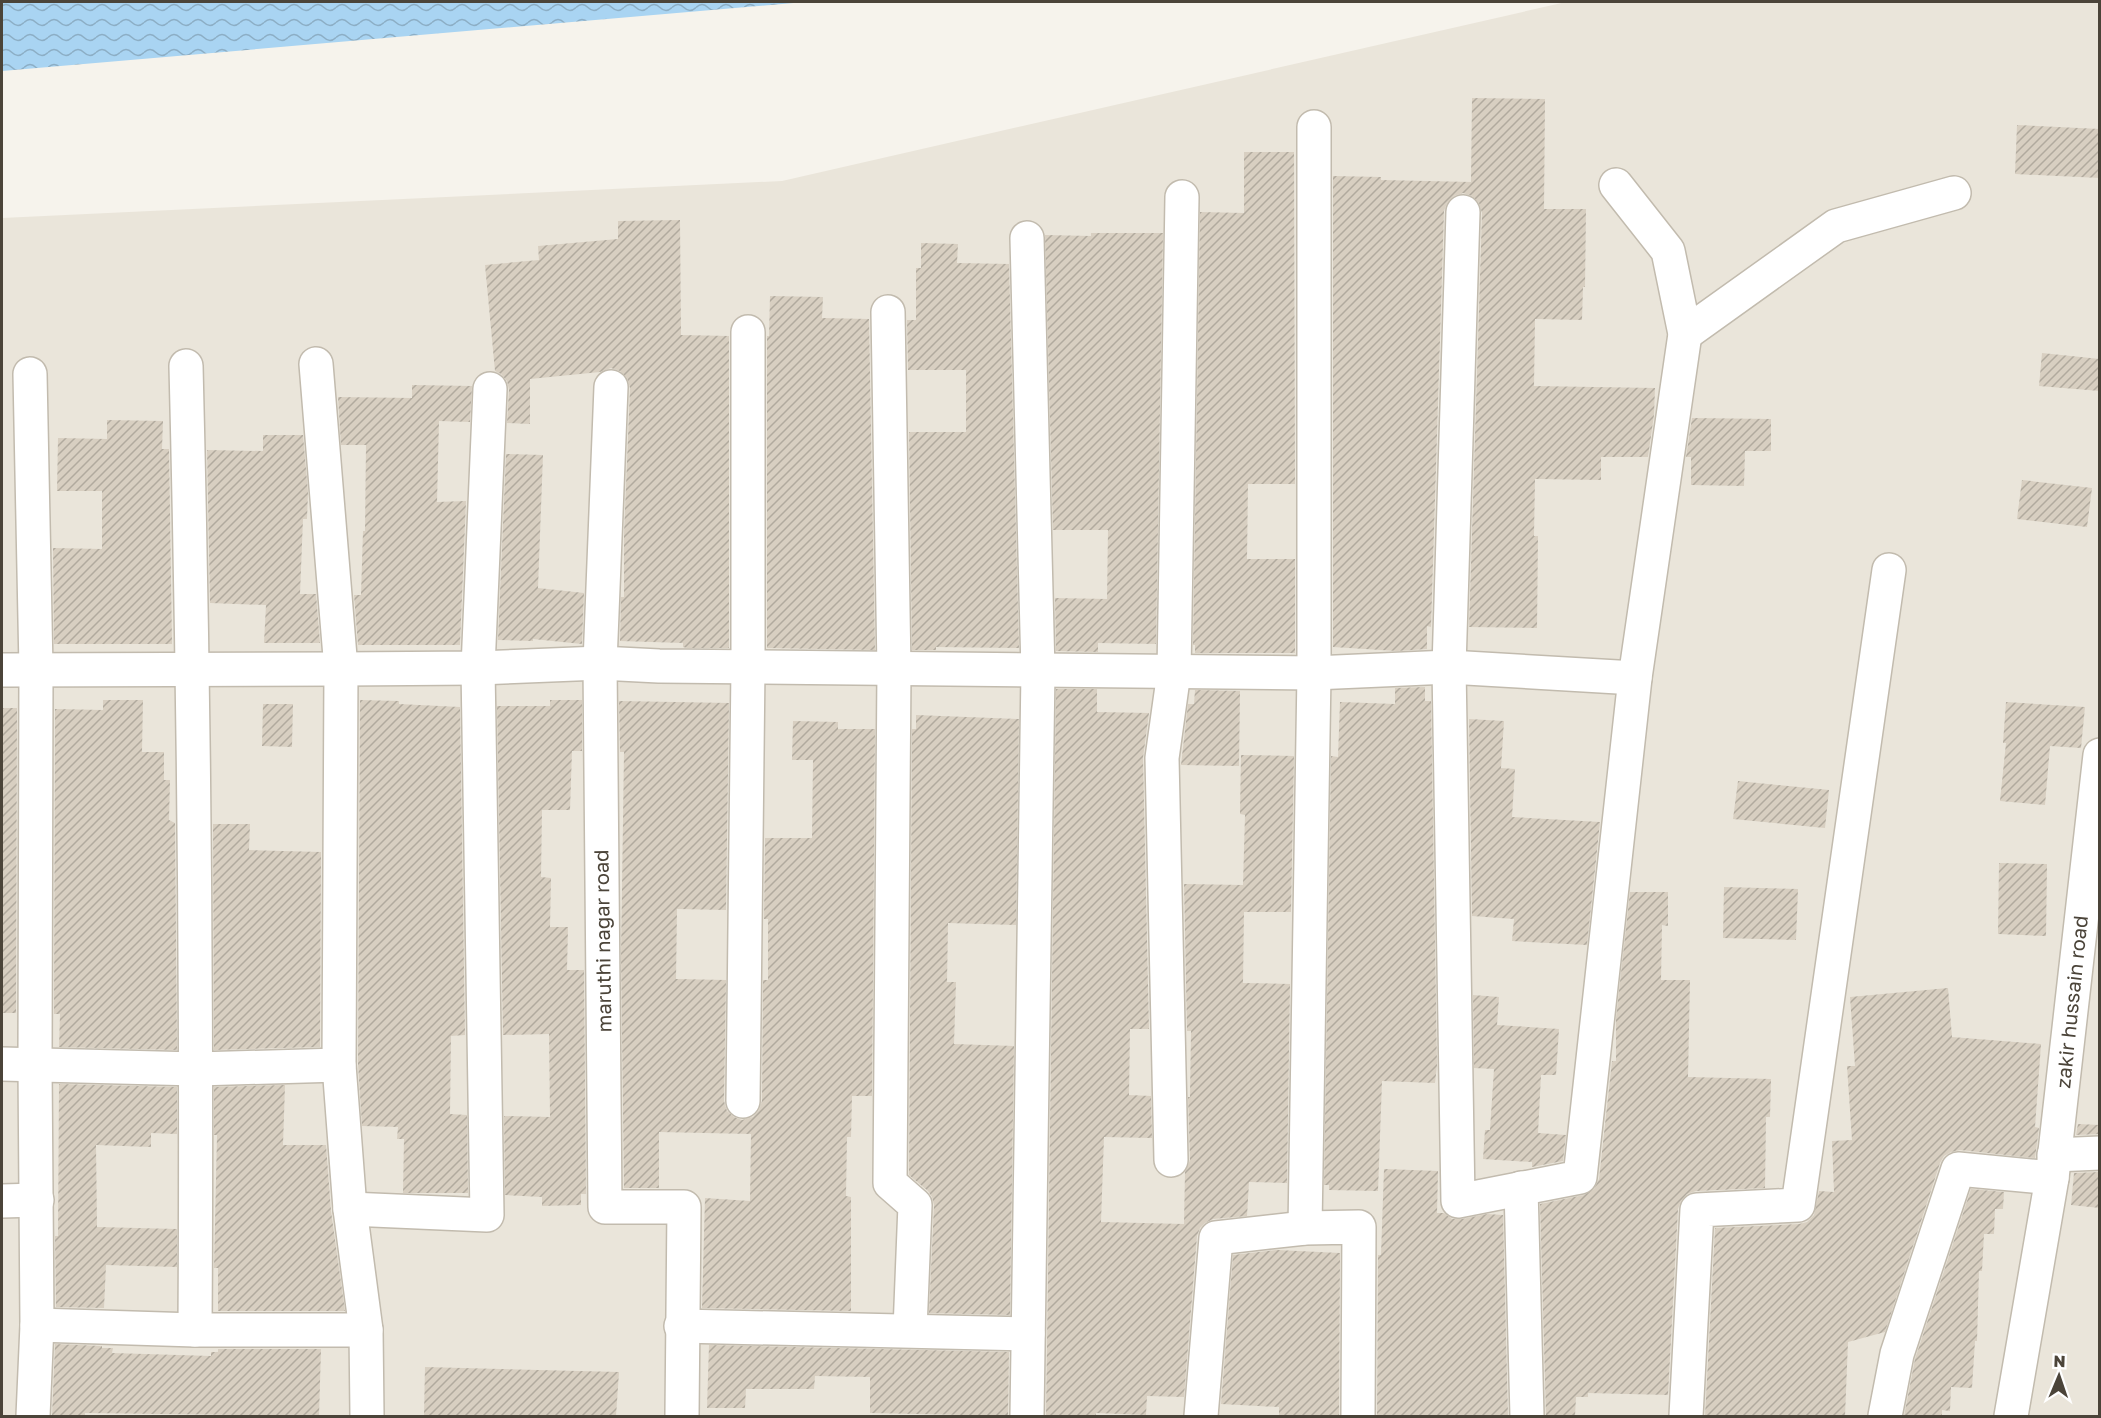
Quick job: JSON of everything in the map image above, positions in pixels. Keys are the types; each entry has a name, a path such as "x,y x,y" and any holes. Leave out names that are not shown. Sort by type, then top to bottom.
{"street":[{"path":"1305,1228 1314,673 1314,127"},
{"path":"1463,212 1449,667 1458,1201 1580,1177 1635,678 1685,333 1668,251 1616,185"},
{"path":"1685,333 1836,226 1954,193"},
{"path":"1171,1160 1162,758 1174,672 1182,197"},
{"path":"1027,238 1038,671 1027,1416"},
{"path":"888,312 894,669 890,1183 915,1204 910,1330"},
{"path":"743,1101 748,667 748,332"},
{"path":"316,364 341,669 339,1065 351,1209 366,1330 367,1416"},
{"path":"186,366 194,671 197,1070 195,1330"},
{"path":"30,374 36,669 37,1325 33,1416"},
{"name":"maruthi nagar road","path":"611,387 600,663 605,1207 684,1207 681,1326 682,1416"},
{"path":"351,1209 487,1215 478,668 490,388"},
{"path":"1686,1416 1697,1210 1798,1205 1889,570"},
{"path":"2,670 194,671 478,668 600,663 659,666 1314,673 1449,667 1635,678"},
{"name":"zakir hussain road","path":"2011,1416 2053,1166 2100,755"},
{"path":"2,1064 197,1070 339,1065"},
{"path":"1886,1416 1897,1354 1958,1169 2053,1166 2100,1153"},
{"path":"1521,1188 1527,1416"},
{"path":"2,1201 37,1200"},
{"path":"1201,1416 1216,1238 1305,1228 1359,1227 1358,1416"},
{"path":"37,1325 195,1330 366,1330"},
{"path":"681,1326 1028,1334"}],"shaded area":[{"path":"1566,2 2099,2 2099,1416 2,1416 2,218 782,181"}],"water":[{"path":"2,2 805,2 2,71"}],"building":[{"path":"1472,98 1545,99 1544,209 1586,209 1585,287 1583,287 1582,320 1535,319 1534,386 1655,388 1648,457 1601,457 1601,480 1535,479 1534,536 1538,536 1537,628 1469,627 1482,213 1479,203 1472,196 1463,193 1454,196 1447,203 1444,211 1431,627 1427,626 1427,649 1397,651 1333,647 1333,176 1381,177 1381,180 1471,182"},
{"path":"2017,125 2100,129 2100,178 2015,174"},
{"path":"1244,152 1294,152 1295,484 1248,484 1247,559 1295,559 1295,653 1195,653 1195,645 1193,645 1200,212 1244,213"},
{"path":"680,220 681,335 729,336 729,648 687,648 683,647 683,643 620,641 621,597 624,597 624,534 630,388 627,378 620,371 611,368 600,372 530,379 530,424 507,423 509,390 507,381 495,371 485,265 539,260 538,246 618,239 618,221"},
{"path":"1091,233 1163,233 1156,644 1098,643 1098,652 1056,651 1055,598 1107,599 1108,530 1053,530 1045,235 1091,236"},
{"path":"921,243 958,244 957,263 1009,264 1019,648 936,647 936,650 912,650 909,432 966,432 966,370 908,370 907,320 916,320 916,268 921,268"},
{"path":"770,296 823,297 822,318 869,319 875,650 767,648 767,336 769,336"},
{"path":"2042,353 2100,359 2100,391 2039,386"},
{"path":"412,385 472,386 470,422 439,421 437,502 466,501 460,645 358,645 354,595 361,595 363,531 365,531 366,445 341,445 338,397 412,398"},
{"path":"1692,418 1771,419 1771,451 1745,451 1744,486 1691,485 1691,457 1686,457"},
{"path":"107,420 163,421 162,449 169,449 172,644 54,644 53,548 102,549 102,491 57,491 58,438 107,439"},
{"path":"263,435 303,435 308,492 307,519 303,519 300,594 316,594 320,643 264,643 266,605 210,603 207,450 263,451"},
{"path":"506,454 543,455 538,588 584,593 582,644 533,639 533,641 498,640"},
{"path":"2022,480 2092,488 2087,527 2017,519"},
{"path":"1425,687 1425,701 1431,701 1437,1065 1435,1083 1382,1081 1378,1191 1329,1190 1329,1185 1324,1185 1331,756 1338,757 1340,702 1395,704 1395,688"},
{"path":"1056,689 1097,689 1097,712 1149,713 1143,758 1149,1029 1130,1029 1129,1095 1151,1096 1152,1138 1104,1137 1101,1222 1184,1224 1185,1172 1190,1160 1188,1097 1190,1097 1191,1031 1187,1031 1184,884 1243,885 1245,815 1240,814 1241,755 1294,756 1291,912 1244,912 1243,983 1290,984 1287,1183 1249,1182 1247,1216 1213,1219 1200,1228 1197,1236 1184,1397 1147,1396 1146,1415 1096,1413 1096,1416 1046,1416"},
{"path":"1195,690 1240,691 1239,766 1181,765 1188,704 1194,704"},
{"path":"103,700 143,700 142,752 164,752 164,780 170,780 169,820 175,823 177,1050 59,1047 60,1014 54,1014 55,709 103,710"},
{"path":"360,700 460,707 465,1035 451,1036 450,1114 467,1115 468,1193 403,1193 404,1139 397,1139 398,1127 362,1126 358,1064"},
{"path":"550,700 582,700 582,751 572,751 570,810 542,810 541,877 551,878 550,927 568,927 567,970 584,970 586,1194 581,1194 581,1205 542,1206 542,1197 505,1195 504,1116 550,1117 549,1034 503,1035 497,706 550,706"},
{"path":"619,701 729,703 726,910 677,909 676,979 726,980 724,1101 727,1111 742,1120 753,1117 762,1101 763,980 768,980 768,919 764,919 765,838 812,838 813,760 792,760 793,721 838,722 838,729 875,729 872,1096 852,1096 851,1137 847,1137 846,1196 851,1197 851,1311 702,1308 705,1198 750,1201 751,1134 659,1132 659,1188 624,1188 621,957 624,752 620,752"},
{"path":"2006,702 2085,707 2081,748 2050,746 2045,805 2000,801 2006,743 2003,743"},
{"path":"263,704 293,704 292,747 262,746"},
{"path":"2,708 17,708 16,1013 2,1013"},
{"path":"916,715 1019,719 1016,925 948,923 947,982 956,982 954,1044 1014,1046 1010,1315 929,1313 934,1205 928,1191 909,1175 912,729 916,729"},
{"path":"1469,719 1504,721 1501,768 1515,769 1512,817 1600,822 1587,945 1512,941 1514,919 1472,916"},
{"path":"1738,781 1829,790 1825,828 1733,819"},
{"path":"213,824 250,824 249,850 321,852 320,1047 214,1050"},
{"path":"1999,863 2047,864 2046,936 1998,934"},
{"path":"1724,887 1798,889 1796,940 1723,938"},
{"path":"1630,892 1668,892 1668,926 1662,925 1661,980 1690,980 1688,1077 1771,1079 1770,1117 1766,1117 1765,1188 1696,1191 1687,1194 1681,1201 1678,1209 1668,1395 1588,1393 1588,1397 1576,1397 1575,1416 1546,1416 1540,1204 1584,1195 1594,1189 1599,1179 1612,1061 1616,1061 1616,1018"},
{"path":"1948,988 1952,1037 2041,1044 2035,1127 2039,1128 2035,1158 1960,1150 1944,1156 1885,1332 1848,1342 1845,1416 1705,1416 1715,1228 1807,1222 1814,1215 1819,1191 1834,1192 1832,1141 1852,1140 1847,1066 1855,1066 1850,997"},
{"path":"1473,995 1499,997 1497,1025 1559,1029 1556,1075 1541,1075 1538,1133 1566,1135 1563,1161 1532,1167 1532,1162 1483,1159 1485,1130 1490,1130 1494,1069 1474,1068"},
{"path":"59,1084 177,1087 177,1134 151,1133 151,1147 96,1145 97,1227 177,1229 177,1267 106,1265 104,1308 56,1307 55,1236 58,1236"},
{"path":"285,1085 283,1145 326,1145 331,1211 345,1311 218,1311 218,1268 214,1268 217,1135 214,1135 214,1087"},
{"path":"2078,1124 2100,1125 2100,1134 2076,1135"},
{"path":"1384,1169 1438,1171 1437,1213 1444,1213 1452,1219 1487,1214 1503,1215 1508,1416 1377,1416 1378,1255 1381,1255"},
{"path":"2100,1172 2100,1208 2071,1205 2074,1173"},
{"path":"1971,1189 2004,1192 2003,1209 1995,1209 1994,1234 1984,1234 1982,1271 1979,1271 1977,1341 1975,1341 1972,1388 1951,1387 1950,1411 1942,1410 1942,1416 1904,1416 1915,1359"},
{"path":"1277,1250 1340,1253 1339,1416 1279,1416 1279,1407 1221,1404 1233,1255"},
{"path":"55,1344 102,1346 102,1348 113,1348 112,1353 211,1356 211,1352 218,1352 218,1349 321,1349 319,1416 85,1413 85,1416 52,1416"},
{"path":"709,1345 1009,1352 1008,1416 870,1413 870,1377 815,1376 814,1389 746,1389 745,1408 707,1408"},
{"path":"425,1367 619,1372 616,1416 424,1416"}]}
